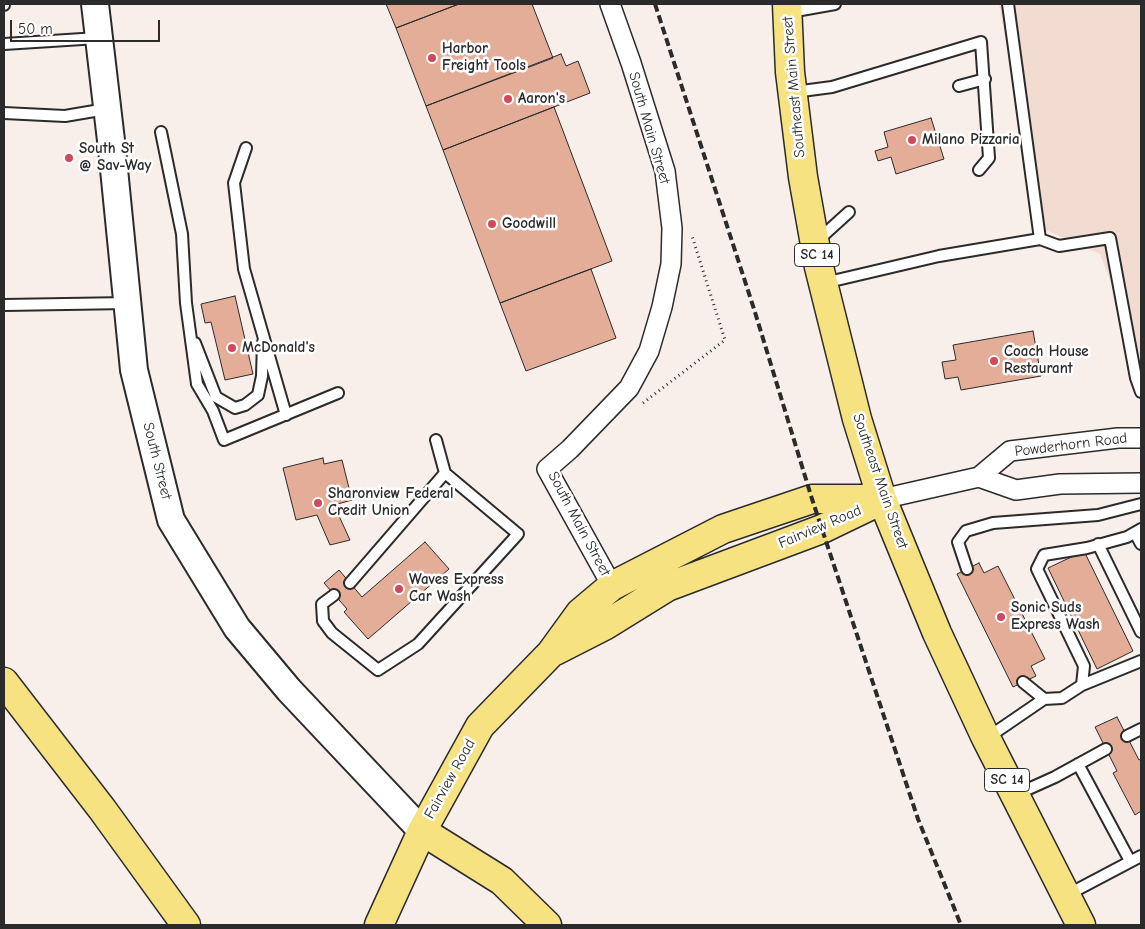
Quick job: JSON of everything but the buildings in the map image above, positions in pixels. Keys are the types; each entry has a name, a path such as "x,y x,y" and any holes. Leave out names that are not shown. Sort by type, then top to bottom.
{"main road":[{"name":"Southeast Main Street","path":"787,8 793,93 802,177 823,283 857,419 882,499 937,633 986,738 1081,925"},
{"name":"Fairview Road","path":"379,925 422,831 480,726 551,653 580,613 612,586 723,529 812,499 882,499"},
{"name":"Fairview Road","path":"551,653 604,626 668,587 822,529 882,499"},
{"path":"4,682 102,809 186,925"},
{"path":"422,831 502,881 547,925"}],"street":[{"name":"South Street","path":"95,4 134,370 171,520 237,628 289,690 422,831"},
{"name":"South Main Street","path":"610,4 665,171 672,228 671,264 662,307 649,351 629,388 570,450 547,469 612,586"},
{"name":"Powderhorn Road","path":"882,499 979,477 1010,451 1118,438 1141,438"},
{"path":"979,477 1016,490 1060,484 1141,483"}],"lane":[{"path":"787,8 835,4"},
{"path":"1008,4 1040,239"},
{"path":"4,44 99,38"},
{"path":"793,93 832,87 982,42 989,158 978,170"},
{"path":"959,86 984,79"},
{"path":"4,113 65,116 107,108"},
{"path":"161,132 182,234 186,303 196,384 213,411 224,440 338,393"},
{"path":"246,148 234,183 244,269 286,415"},
{"path":"815,243 849,212"},
{"path":"823,283 939,256 1040,239 1059,246 1110,238 1141,392"},
{"path":"4,304 128,303"},
{"path":"189,328 216,397 235,408 245,405 258,395 262,376 264,336"},
{"path":"334,595 322,604 322,621 332,633 378,670 418,644 518,534 445,473 436,440"},
{"path":"350,583 445,473"},
{"path":"967,569 958,542 966,532 993,523 1098,515 1141,504"},
{"path":"1082,685 1084,666 1037,569 1044,555 1127,537 1138,531 1141,544"},
{"path":"1098,544 1141,632"},
{"path":"986,738 1044,699 1062,698 1082,685 1141,661"},
{"path":"1023,682 1044,699"},
{"path":"1127,736 1141,729"},
{"path":"1015,795 1055,777 1106,749"},
{"path":"1078,764 1130,861"},
{"path":"1066,895 1141,856"}],"shaded area":[{"path":"999,4 1141,4 1141,359 1100,254 1039,227"}],"railway":[{"path":"655,4 754,309 812,499 918,819 961,925"}],"place":[{"name":"Harbor Freight Tools","path":"432,58"},
{"name":"Aaron's","path":"508,99"},
{"name":"Milano Pizzaria","path":"912,140"},
{"name":"South St @ Sav-Way","path":"69,158"},
{"name":"Goodwill","path":"492,224"},
{"name":"McDonald's","path":"232,348"},
{"name":"Coach House Restaurant","path":"994,361"},
{"name":"Sharonview Federal Credit Union","path":"318,503"},
{"name":"Waves Express Car Wash","path":"399,589"},
{"name":"Sonic Suds Express Wash","path":"1001,617"}]}
